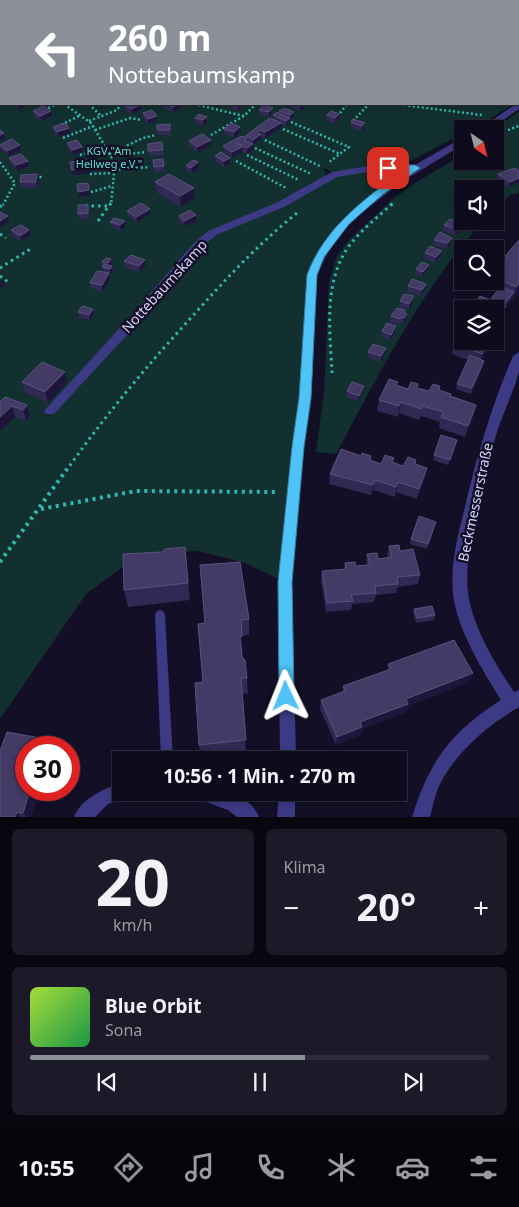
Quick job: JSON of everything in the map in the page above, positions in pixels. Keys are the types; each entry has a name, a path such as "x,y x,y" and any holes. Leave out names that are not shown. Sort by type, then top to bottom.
{"street":[{"path":"497,120 519,105"},
{"name":"Nottebaumskamp","path":"288,751 285,582 305,398 312,275 319,256 331,238 363,205 415,168 454,146"},
{"name":"Nottebaumskamp","path":"50,411 133,322 197,246 212,233 280,205 335,174 374,168 415,168"},
{"name":"Beckmesserstraße","path":"515,700 476,644 462,603 460,580 463,545 485,452 501,398 519,356"},
{"path":"421,817 435,777 467,735 489,716 515,700"},
{"path":"83,817 102,798 112,794"},
{"path":"227,801 233,803 250,817"},
{"path":"286,817 287,801"}],"lane":[{"path":"160,614 166,751"}],"path":[{"path":"44,110 55,105"},
{"path":"65,105 89,121 115,163 111,206 98,221"},
{"path":"90,105 101,116"},
{"path":"89,121 117,110 120,105"},
{"path":"198,105 244,116"},
{"path":"211,136 244,116 255,105"},
{"path":"340,113 346,105"},
{"path":"351,123 368,105"},
{"path":"402,105 500,118"},
{"path":"129,114 130,118"},
{"path":"58,126 81,116"},
{"path":"63,138 130,118 142,120"},
{"path":"291,122 349,147 323,167"},
{"path":"283,129 340,154"},
{"path":"125,151 126,146 131,142 156,135"},
{"path":"265,140 335,174"},
{"path":"80,155 106,148"},
{"path":"255,148 312,175"},
{"path":"109,154 125,151 130,154 146,152"},
{"path":"248,156 302,182"},
{"path":"236,161 290,190"},
{"path":"0,162 4,165 15,183 4,205 0,207"},
{"path":"0,167 4,165"},
{"path":"90,174 150,166"},
{"path":"28,178 44,177"},
{"path":"12,178 20,178"},
{"path":"91,192 113,186"},
{"path":"332,373 332,286 338,268 348,247 398,198"},
{"path":"82,206 111,206"},
{"path":"0,562 40,510 104,420 159,352 250,254 303,208"},
{"path":"0,234 6,238"},
{"path":"0,268 32,248"},
{"path":"0,276 8,282"},
{"path":"40,510 136,490 294,492"}],"green space":[{"name":"KGV \"Am Hellweg e.V.\"","path":"0,105 512,105 488,120 454,120 454,138 404,164 359,169 335,174 323,167 327,177 354,171 396,170 316,256 285,582 245,563 199,551 140,554 86,594 0,719"},
{"path":"519,111 519,193 511,195 504,201 504,180 454,180 454,230 476,230 468,240 454,240 454,257 402,333 336,454 316,452 324,393 329,282 337,256 349,240 394,198 454,160 454,170 504,170 504,122"}],"building":[{"path":"125,105 140,105 131,109"},
{"path":"263,105 273,108 269,112 259,110"},
{"path":"43,106 51,111 40,116 33,111"},
{"path":"284,108 294,112 290,115 279,111"},
{"path":"152,110 157,116 148,119 143,113"},
{"path":"331,111 339,114 335,118 327,115"},
{"path":"277,112 290,118 286,121 273,115"},
{"path":"199,114 207,117 203,120 195,118"},
{"path":"270,118 281,123 265,132 260,130 257,133 261,134 253,140 248,137 244,140 253,144 247,148 237,143 242,147 232,152 223,146 242,136 244,137"},
{"path":"353,119 365,123 362,126 351,122"},
{"path":"65,123 69,128 57,132 53,127"},
{"path":"231,123 240,127 234,132 224,129"},
{"path":"170,124 170,130 157,130 157,125"},
{"path":"202,134 211,140 197,147 189,141"},
{"path":"12,139 20,145 7,151 0,145"},
{"path":"77,140 82,147 72,150 67,143"},
{"path":"162,142 163,150 148,151 148,144"},
{"path":"221,152 230,158 224,161 215,156"},
{"path":"21,154 28,161 16,165 9,158"},
{"path":"163,159 164,166 154,167 153,160"},
{"path":"87,160 89,167 72,170 70,162"},
{"path":"193,160 198,162 191,168 186,166"},
{"path":"515,168 519,171 519,178 510,182 498,174"},
{"path":"37,174 36,182 20,182 21,175"},
{"path":"169,174 194,188 180,196 155,182"},
{"path":"88,183 89,190 78,192 77,184"},
{"path":"141,203 150,209 136,217 127,211"},
{"path":"78,205 88,205 88,213 78,214"},
{"path":"190,210 196,215 184,221 179,216"},
{"path":"0,212 8,216 0,221"},
{"path":"114,218 125,221 120,225 110,222"},
{"path":"450,219 454,221 454,229 444,225"},
{"path":"21,225 29,230 20,236 11,230"},
{"path":"440,232 452,238 448,243 434,240"},
{"path":"519,240 519,284 516,287 504,282 504,262 508,257 505,256"},
{"path":"430,246 442,251 436,257 425,253"},
{"path":"131,255 145,260 139,266 124,261"},
{"path":"106,258 111,259 108,263 102,262"},
{"path":"422,262 429,265 423,272 416,269"},
{"path":"104,264 112,266 110,269 102,267"},
{"path":"97,271 109,273 102,285 90,283"},
{"path":"412,279 426,284 422,290 408,286"},
{"path":"504,287 514,292 504,305 504,300 490,300 498,290 504,290"},
{"path":"404,294 414,296 409,304 400,301"},
{"path":"480,296 490,300 477,300"},
{"path":"82,306 93,309 89,315 78,312"},
{"path":"397,308 405,310 404,313 407,314 404,318 401,317 400,319 391,316"},
{"path":"387,323 396,326 391,335 382,331"},
{"path":"373,344 386,348 381,356 368,352"},
{"path":"472,350 484,350 482,354"},
{"path":"470,355 484,361 472,388 457,384"},
{"path":"42,362 65,372 45,392 22,382"},
{"path":"389,379 398,382 396,385 408,389 411,382 418,384 417,388 429,391 433,384 440,386 439,390 451,394 450,396 476,405 468,426 441,417 443,412 423,406 421,409 401,402 399,406 379,400"},
{"path":"352,382 364,386 359,396 347,391"},
{"path":"5,397 27,405 23,410 12,406 0,417 0,402"},
{"path":"441,435 457,440 450,460 434,455"},
{"path":"341,449 361,456 362,453 371,456 370,460 381,464 385,455 394,458 392,462 403,466 408,457 416,460 415,464 427,468 419,489 398,482 396,487 375,480 373,485 330,474"},
{"path":"419,516 436,522 428,544 411,539"},
{"path":"399,545 400,551 413,549 420,575 397,577 398,584 375,586 376,593 351,595 353,601 327,603 322,571 346,569 345,563 355,562 356,566 370,565 367,554 377,553 378,559 392,557 389,546"},
{"path":"185,547 188,583 124,590 123,554 162,552 165,549"},
{"path":"240,562 249,619 241,620 242,636 240,638 247,678 241,678 246,740 199,745 195,683 203,682 198,624 205,623 200,565"},
{"path":"432,606 435,615 417,618 414,609"},
{"path":"454,640 473,673 406,699 408,704 360,722 362,727 337,737 321,700 345,691 343,686 391,669 388,664"},
{"path":"7,732 29,736 15,736 15,801 27,801 23,813 17,812 15,817 0,817 0,751"}],"route":[{"path":"286,696 285,582 298,447 305,398 312,275 319,256 331,238 346,222 378,193 415,168 388,168"}]}
